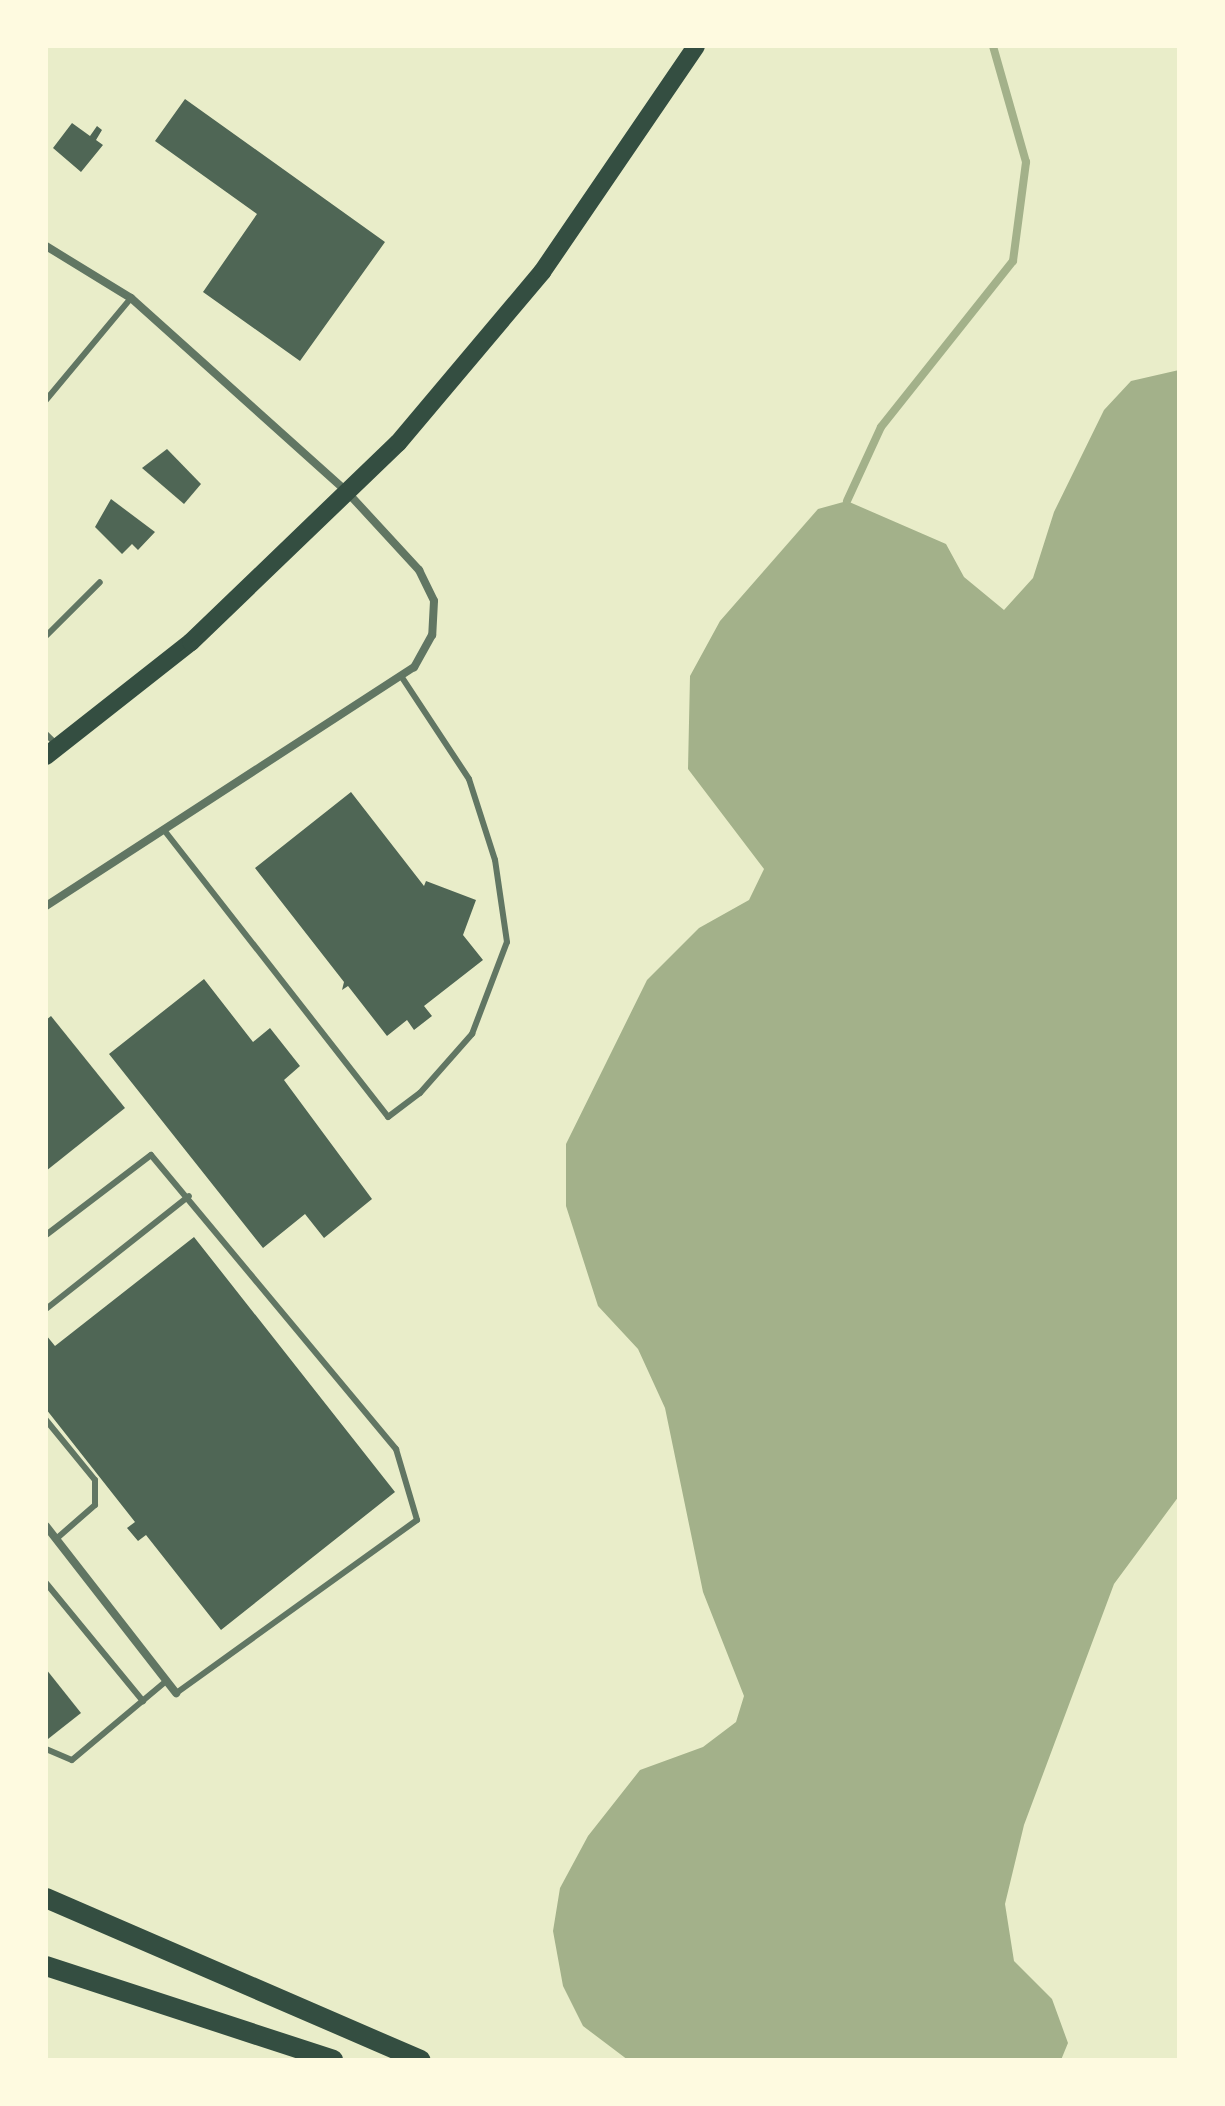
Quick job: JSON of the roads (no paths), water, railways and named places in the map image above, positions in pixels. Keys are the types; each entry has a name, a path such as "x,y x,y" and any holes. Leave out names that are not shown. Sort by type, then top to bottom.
{"highway":[{"path":"46,1898 420,2060"},
{"path":"46,1966 333,2060"}],"main road":[{"path":"50,745 191,642 348,493 542,272 696,46"}],"street":[{"path":"46,246 131,298 348,493 419,570 434,601 432,635 401,676 46,906"},
{"path":"46,1526 176,1693"}],"lane":[{"path":"46,400 131,298"},
{"path":"46,636 100,582"},
{"path":"164,830 388,1117 420,1093 472,1034 507,942 495,860 469,779 401,676"},
{"path":"46,1235 151,1155 189,1196 396,1449 417,1520 176,1693"},
{"path":"46,1309 189,1196"},
{"path":"46,1420 95,1480 95,1505 56,1539"},
{"path":"46,1583 143,1701"},
{"path":"46,1749 72,1760 166,1681"}],"waterway":[{"path":"847,501 881,427 1013,261 1026,162 993,46"}]}
